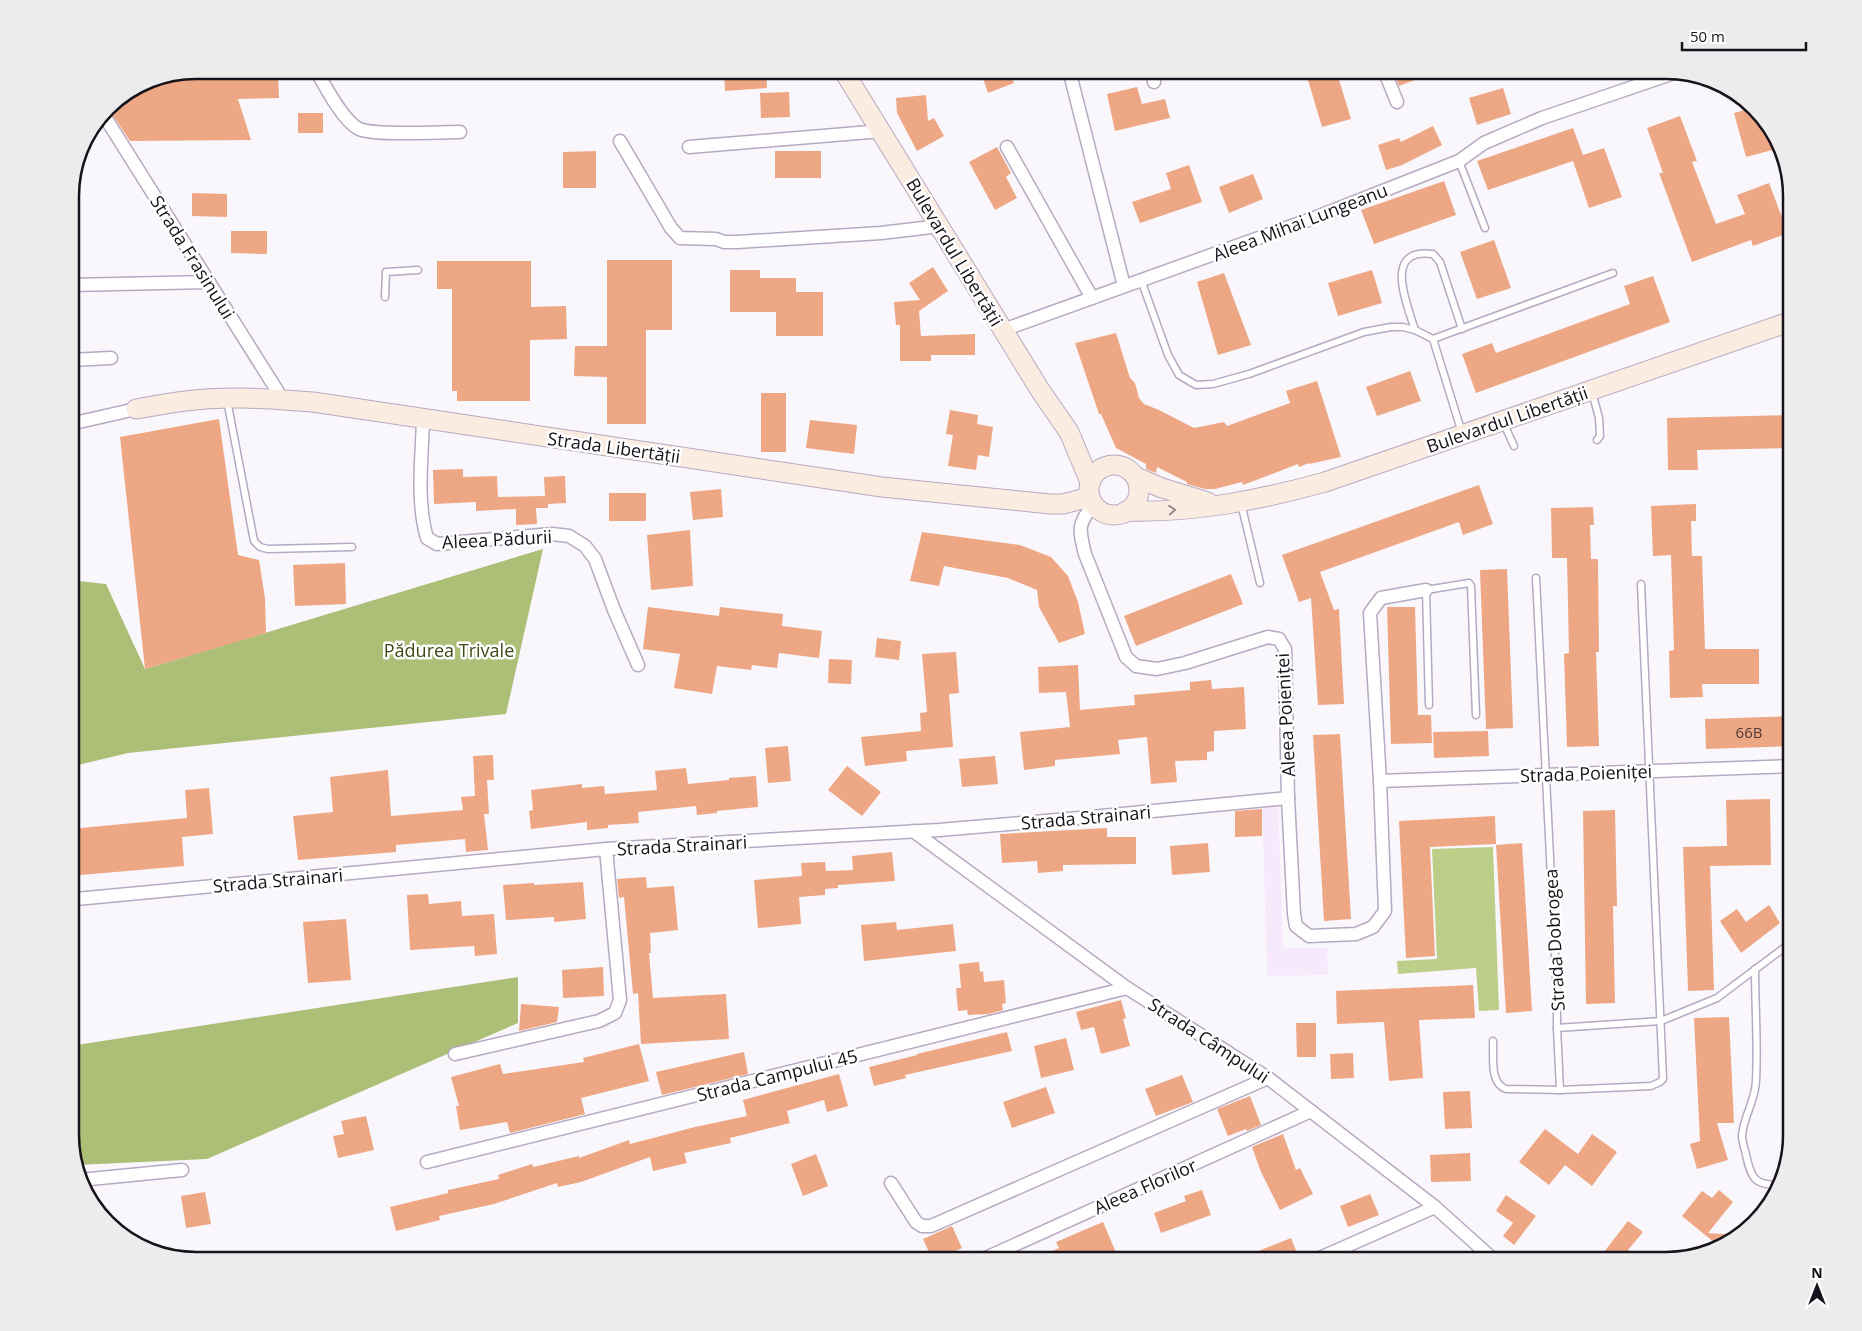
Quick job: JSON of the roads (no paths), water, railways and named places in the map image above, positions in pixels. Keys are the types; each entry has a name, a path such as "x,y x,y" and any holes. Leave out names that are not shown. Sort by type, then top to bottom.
{"main road":[{"name":"Bulevardul Libertății","path":"849,79 1044,396 1069,432 1092,495"},
{"name":"Bulevardul Libertății","path":"1126,511 1180,510 1241,502 1277,495 1325,482 1783,324"},
{"name":"Strada Libertății","path":"136,409 186,401 226,398 313,402 902,489 1050,504 1063,504 1092,495"},
{"name":"Bulevardul Libertății","path":"1069,432 1114,465"},
{"path":"1114,465 1130,471 1136,477 1138,492 1132,506 1126,511 1118,514 1109,514 1101,511 1092,495 1099,470 1106,466 1114,465"},
{"name":"Bulevardul Libertății","path":"1136,477 1186,496 1218,505"}],"street":[{"path":"321,79 340,111 359,129 380,132 460,132"},
{"path":"1070,79 1124,286"},
{"path":"1388,79 1397,102"},
{"name":"Aleea Mihai Lungeanu","path":"1003,330 1314,218 1459,161 1484,143 1542,118 1656,79"},
{"name":"Strada Frasinului","path":"107,120 283,400"},
{"path":"689,147 882,131"},
{"path":"620,142 671,228 680,238 716,239 724,242 737,242 881,233 940,226"},
{"path":"1007,147 1092,298"},
{"path":"79,285 209,282"},
{"path":"79,360 111,358"},
{"path":"79,422 136,409"},
{"name":"Aleea Pădurii","path":"424,419 421,500 423,524 427,538 437,544 552,534 569,536 585,546 595,559 614,610 638,665"},
{"name":"Aleea Poieniței","path":"1092,495 1081,522 1081,541 1126,657 1136,666 1157,669 1185,663 1268,637 1279,639 1285,649 1288,798 1296,926 1309,936 1356,934 1373,927 1385,911 1380,780"},
{"path":"1380,780 1370,613 1381,598 1426,590"},
{"name":"Strada Poieniței","path":"1380,780 1783,766"},
{"name":"Strada Strainari","path":"79,899 606,849 913,831 1091,817 1288,798"},
{"name":"Strada Câmpului","path":"913,831 1127,988 1268,1078 1435,1207 1485,1252"},
{"path":"455,1054 599,1021 616,1013 620,1000 606,849"},
{"name":"Strada Campului 45","path":"427,1162 1127,988"},
{"path":"891,1183 916,1222 922,1226 931,1226 1268,1078"},
{"name":"Aleea Florilor","path":"999,1252 1311,1111"},
{"path":"88,1179 182,1170"},
{"path":"1333,1252 1435,1207"}],"lane":[{"path":"1459,161 1485,228"},
{"path":"1415,330 1401,281 1401,270 1406,261 1412,256 1425,253 1433,254 1440,262 1462,329"},
{"path":"385,297 384,281 386,272 418,270"},
{"path":"1141,280 1168,355 1179,375 1196,385 1213,384 1249,374 1364,332 1391,327 1415,330 1433,339 1613,273"},
{"path":"1433,339 1463,434"},
{"path":"1592,390 1599,418 1600,436 1597,440"},
{"path":"226,398 254,541 260,547 268,549 352,547"},
{"path":"1503,420 1514,446"},
{"path":"1241,502 1260,583"},
{"name":"Strada Dobrogea","path":"1536,578 1557,1028 1661,1021 1717,998 1754,968 1783,948"},
{"path":"1428,706 1426,590 1463,582 1469,583 1471,586 1476,715"},
{"path":"1493,1041 1494,1075 1496,1082 1506,1090 1651,1086 1660,1082 1663,1074 1641,584"},
{"path":"1754,968 1756,1082 1742,1137 1750,1174 1758,1182 1772,1185"},
{"path":"1557,1028 1560,1090"}],"park label":[{"name":"Pădurea Trivale","path":"449,650"}]}
